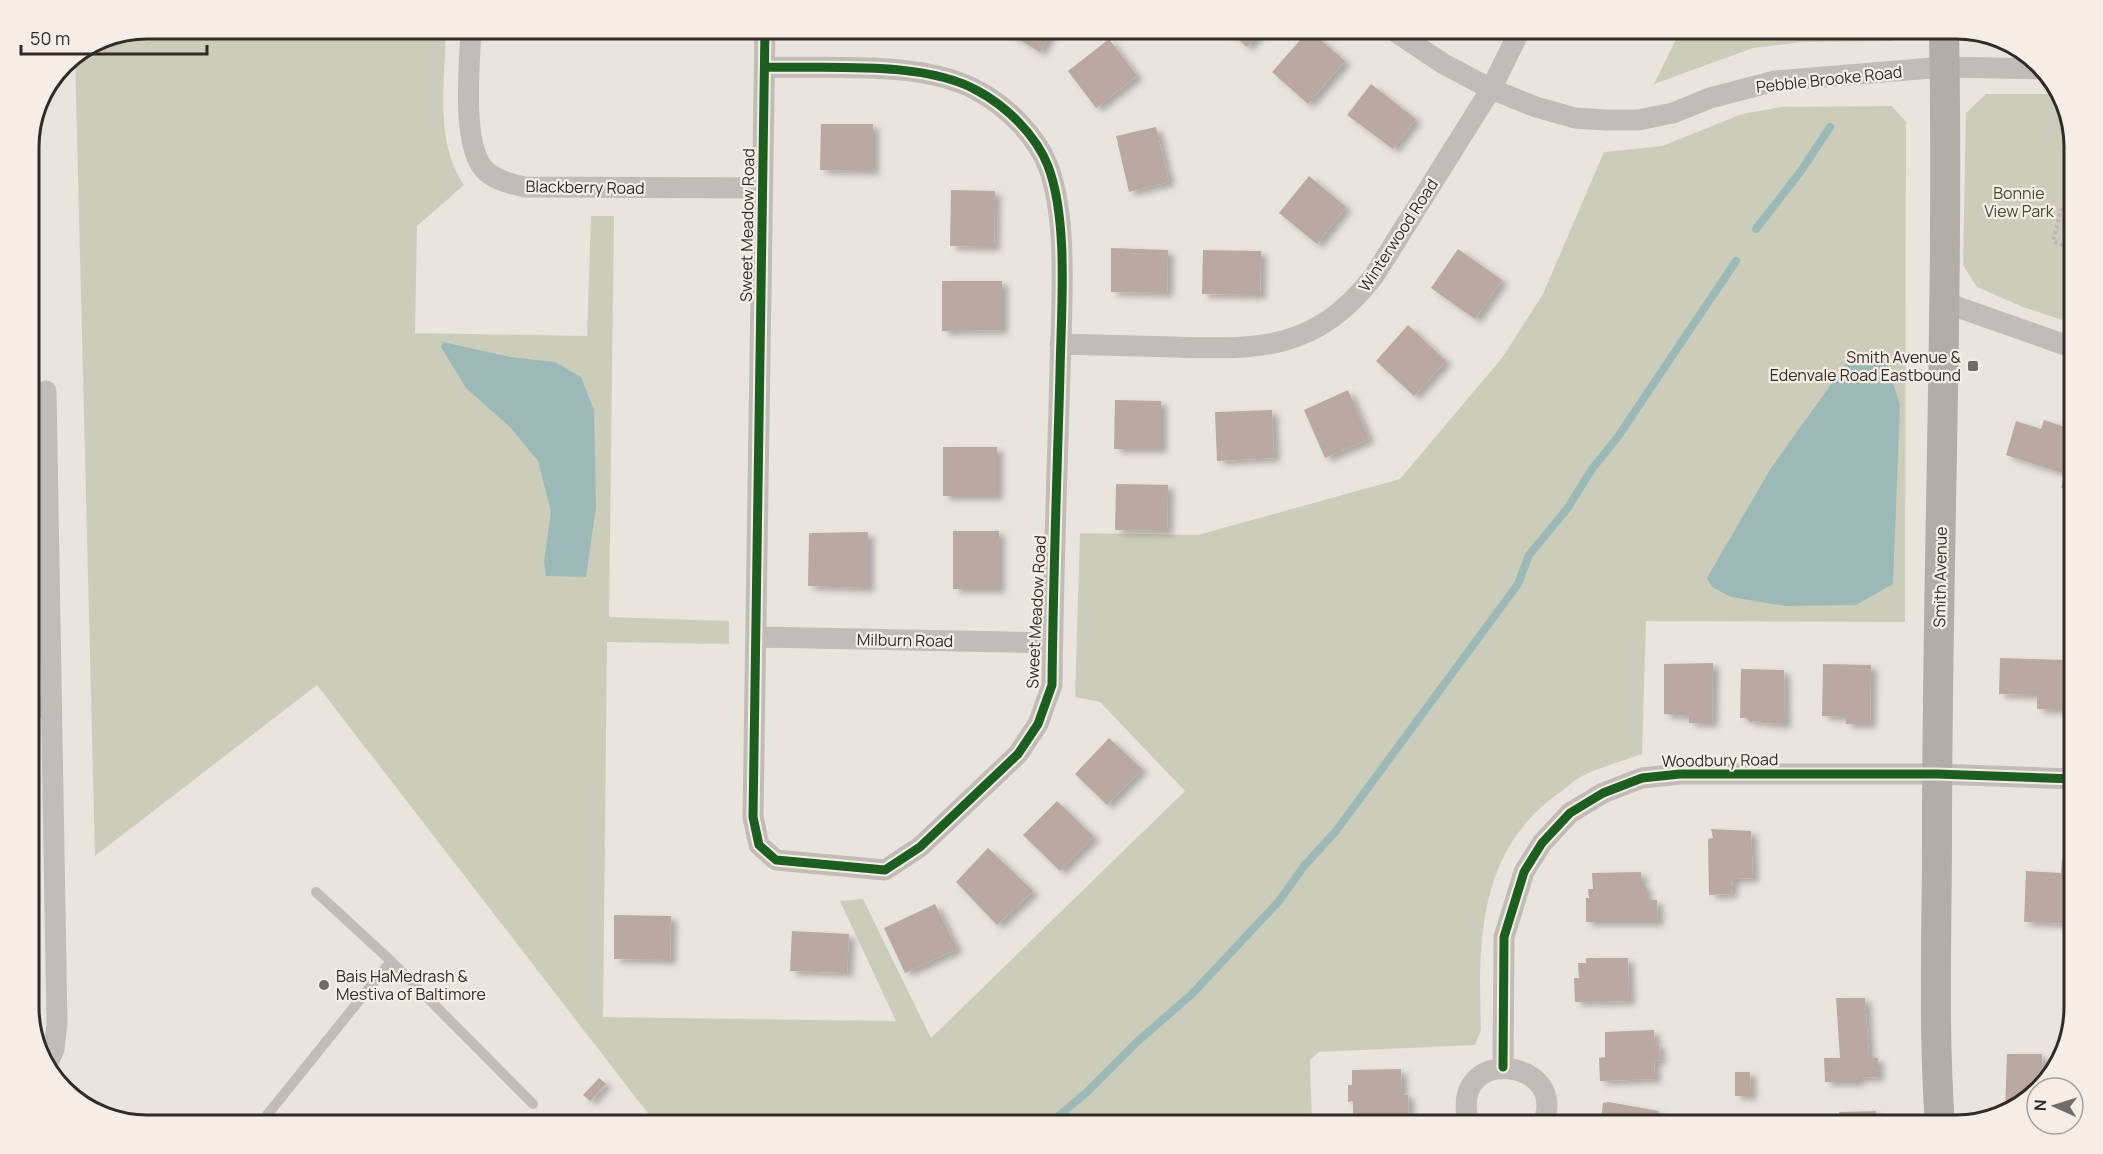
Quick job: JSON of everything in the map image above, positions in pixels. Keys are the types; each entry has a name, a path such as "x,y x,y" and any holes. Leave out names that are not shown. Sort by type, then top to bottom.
{"main road":[{"name":"Smith Avenue","path":"1940,1115 1937,1013 1937,774 1944,39"}],"street":[{"name":"Blackberry Road","path":"471,39 470,126 476,155 485,171 504,182 525,187 762,188"},
{"name":"Sweet Meadow Road","path":"765,39 753,817 759,845 776,860 885,870 920,847 1018,754 1038,724 1052,685 1060,344 1060,213 1047,164 1020,122 979,91 945,76 898,70 765,67"},
{"name":"Pebble Brooke Road","path":"1406,39 1442,63 1491,89 1536,107 1575,118 1638,120 1673,113 1710,98 1775,81 1944,67 2030,69"},
{"name":"Winterwood Road","path":"1060,344 1235,349 1274,345 1305,334 1355,300 1374,276 1491,89 1516,39"},
{"path":"1943,302 2064,344"},
{"path":"46,391 57,1024 51,1057"},
{"name":"Milburn Road","path":"757,637 1052,643"},
{"path":"39,708 51,707"},
{"name":"Woodbury Road","path":"1503,1067 1504,937 1524,872 1542,843 1570,813 1603,793 1642,778 1680,774 1937,774 2064,779"},
{"path":"1466,1115 1466,1097 1474,1082 1484,1073 1503,1067 1520,1069 1533,1077 1542,1088 1546,1102 1544,1115"}],"lane":[{"path":"316,892 391,961 533,1104"},
{"path":"267,1115 391,961"}],"path":[{"path":"2064,209 2061,210 2053,241 2064,246"}],"green space":[{"path":"140,39 446,39 443,89 445,130 448,149 464,185 417,226 415,333 587,336 591,216 614,216 609,617 729,621 729,644 607,642 603,1017 896,1021 840,901 863,899 931,1038 1185,791 1100,702 1075,697 1080,533 1198,535 1400,479 1502,358 1543,294 1604,152 1662,146 1742,114 1781,107 1892,106 1906,122 1905,622 1646,621 1642,754 1575,780 1530,818 1511,844 1497,871 1488,901 1480,964 1481,1030 1475,1045 1319,1052 1310,1060 1312,1115 649,1115 317,685 95,856 75,67 105,47"},
{"path":"1676,39 1892,39 1890,41 1801,42 1753,48 1654,84"},
{"name":"Bonnie View Park","path":"1986,94 2050,94 2053,99 2064,140 2064,321 2023,307 1977,287 1963,265 1966,113"}],"water":[{"path":"443,342 510,357 555,362 581,377 594,410 596,507 586,577 546,576 544,562 551,511 538,461 511,428 466,388 441,347"},
{"path":"1883,351 1900,405 1893,584 1856,605 1785,606 1731,597 1712,587 1707,578 1771,468 1847,362"}],"building":[{"path":"1018,39 1047,39 1040,52"},
{"path":"1109,39 1137,76 1096,108 1068,71"},
{"path":"1238,39 1254,39 1247,47"},
{"path":"1301,39 1319,39 1345,61 1308,104 1272,72"},
{"path":"1371,84 1416,119 1393,149 1347,115"},
{"path":"821,124 873,124 873,171 820,170"},
{"path":"1156,127 1169,182 1129,192 1116,136"},
{"path":"1309,176 1346,207 1317,244 1279,213"},
{"path":"951,190 995,191 994,247 950,246"},
{"path":"1111,248 1168,250 1167,293 1111,292"},
{"path":"1458,249 1502,280 1475,319 1431,288"},
{"path":"1203,250 1261,251 1260,295 1202,294"},
{"path":"942,281 1002,281 1002,330 942,331"},
{"path":"1408,325 1446,361 1414,396 1376,361"},
{"path":"1348,390 1369,439 1325,458 1304,410"},
{"path":"1115,400 1161,401 1161,449 1114,449"},
{"path":"1272,410 1274,458 1217,461 1215,412"},
{"path":"2044,420 2064,427 2062,473 2006,455 2016,421 2041,429"},
{"path":"943,447 997,447 997,496 943,496"},
{"path":"1116,484 1168,485 1167,531 1115,530"},
{"path":"953,531 999,531 999,589 953,589"},
{"path":"868,532 868,588 808,586 809,533"},
{"path":"2000,658 2064,660 2064,710 2037,709 2037,695 1999,694"},
{"path":"1713,663 1712,723 1689,723 1689,716 1664,714 1664,664"},
{"path":"1823,664 1871,665 1870,724 1846,724 1846,717 1822,716"},
{"path":"1741,669 1784,670 1785,724 1750,722 1747,718 1740,718"},
{"path":"1109,738 1142,769 1107,805 1075,774"},
{"path":"1057,801 1094,837 1060,871 1023,835"},
{"path":"1711,829 1751,831 1753,878 1733,879 1731,894 1709,895 1708,839 1713,838"},
{"path":"988,848 1033,891 997,925 956,882"},
{"path":"2062,859 2064,859 2064,924 2024,922 2026,871 2061,873"},
{"path":"1641,872 1641,886 1646,886 1646,900 1657,900 1658,922 1586,922 1586,898 1589,898 1588,889 1593,889 1592,873"},
{"path":"935,904 957,949 905,973 884,928"},
{"path":"614,915 671,916 670,960 614,959"},
{"path":"792,931 849,934 847,973 790,971"},
{"path":"1586,958 1628,958 1629,1001 1575,1002 1574,978 1579,978 1578,963 1586,963"},
{"path":"1836,998 1865,998 1869,1058 1878,1058 1878,1077 1858,1078 1858,1082 1825,1082 1824,1058 1840,1058"},
{"path":"1654,1030 1655,1045 1659,1044 1660,1060 1654,1061 1655,1079 1600,1081 1599,1058 1605,1057 1605,1032"},
{"path":"2007,1054 2042,1054 2042,1073 2039,1076 2025,1076 2025,1090 2005,1103"},
{"path":"1401,1069 1402,1094 1408,1095 1409,1115 1353,1115 1353,1101 1348,1102 1348,1085 1352,1085 1352,1070"},
{"path":"1735,1072 1750,1072 1751,1096 1735,1096"},
{"path":"599,1078 606,1084 590,1101 583,1095"},
{"path":"1603,1103 1659,1111 1658,1115 1601,1115"},
{"path":"1876,1111 1876,1115 1839,1115 1839,1112"}],"waterway":[{"path":"1756,229 1801,171 1830,127"},
{"path":"1060,1115 1192,994 1279,901 1304,866 1336,831 1518,584 1529,555 1567,509 1592,469 1617,438 1736,261"}],"cycle path":[{"path":"765,39 753,817 759,845 776,860 885,870 920,847 1018,754 1038,724 1052,685 1062,295 1059,213 1055,188 1048,166 1036,143 1009,113 978,91 956,81 903,70 765,67"},
{"path":"1503,1067 1504,937 1524,872 1542,843 1570,813 1603,793 1642,778 1680,774 1937,774 2064,779"}],"place":[{"name":"Smith Avenue & Edenvale Road Eastbound","path":"1973,366"},
{"name":"Bais HaMedrash & Mestiva of Baltimore","path":"324,985"}]}
